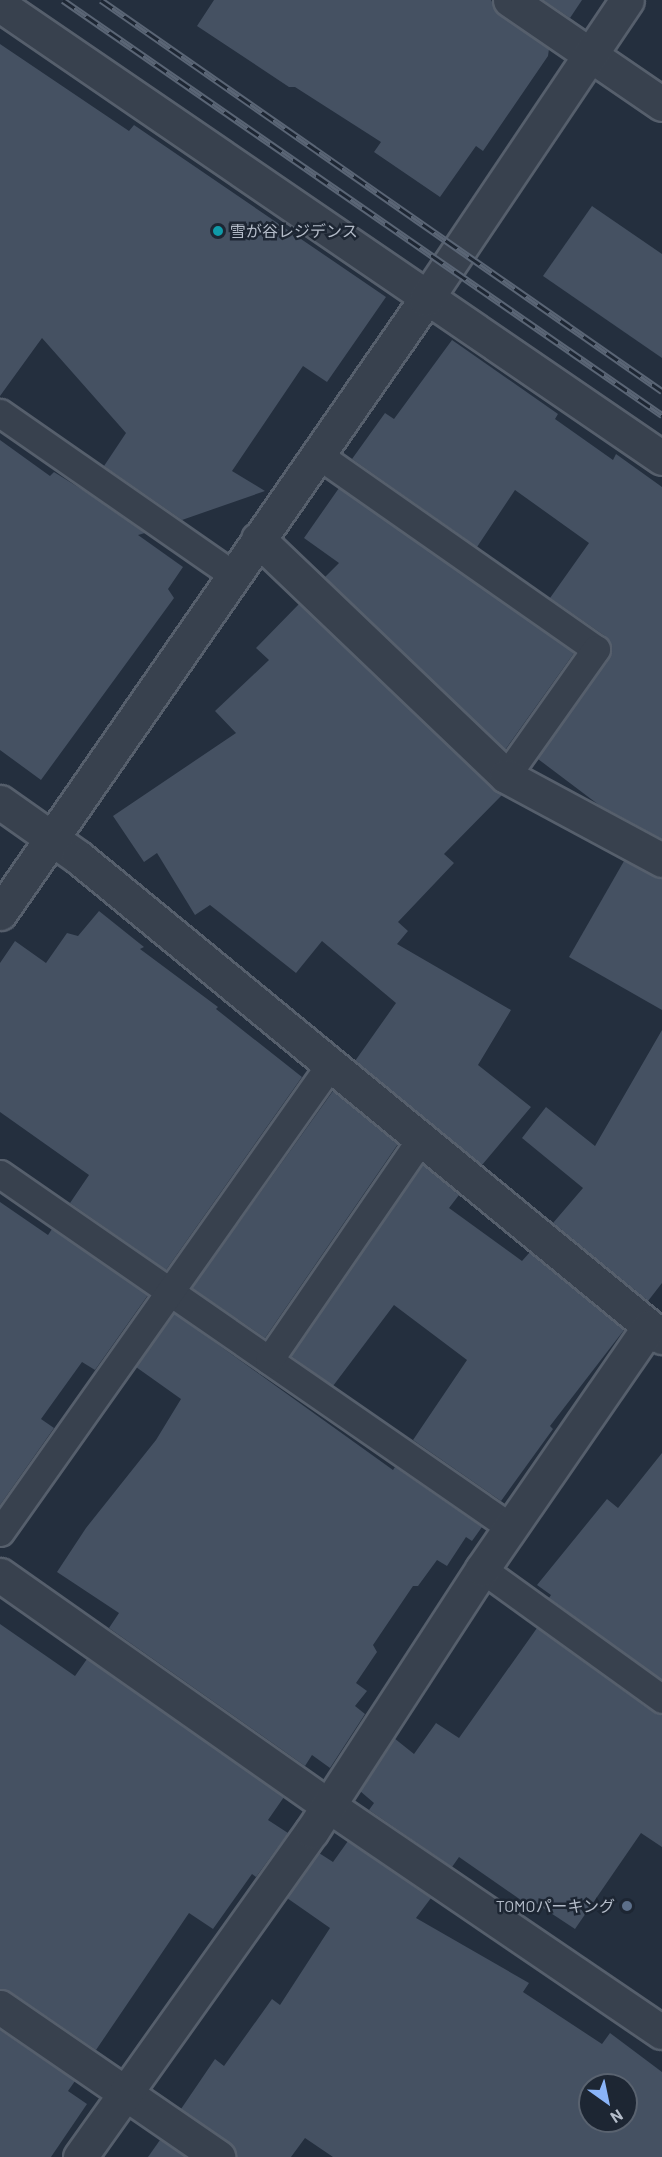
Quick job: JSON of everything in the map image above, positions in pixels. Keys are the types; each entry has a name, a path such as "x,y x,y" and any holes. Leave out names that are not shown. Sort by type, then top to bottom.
{"street":[{"path":"510,0 662,104"},
{"path":"0,913 426,299 627,0"},
{"path":"0,5 662,459"},
{"path":"258,539 506,776 662,860"},
{"path":"0,802 52,838 656,1332 510,1527 329,1806 80,2157"},
{"path":"0,1575 329,1806 662,2032"},
{"path":"0,2007 218,2157"}],"lane":[{"path":"0,413 234,575"},
{"path":"317,454 596,649 506,776"},
{"path":"0,1532 172,1293 330,1065"},
{"path":"269,1360 421,1139"},
{"path":"0,1173 510,1527"},
{"path":"482,1569 662,1699"}],"building":[{"path":"214,0 491,0 499,15 549,49 548,56 483,151 476,146 440,197 374,152 381,142 295,87 289,87 197,26"},
{"path":"543,0 582,0 570,18"},
{"path":"0,44 129,131 134,125 386,297 327,382 303,366 232,471 265,491 182,520 104,466 126,433 42,338 0,396"},
{"path":"592,206 662,254 662,358 543,276"},
{"path":"452,340 558,414 555,419 613,460 616,454 662,487 662,839 599,805 538,759 535,762 612,651 605,636 550,598 589,543 515,490 477,547 352,459 385,413 394,419"},
{"path":"0,440 50,476 54,472 86,492 145,533 138,535 183,567 168,589 174,598 41,780 0,750"},
{"path":"339,488 574,653 505,750 325,577 339,563 304,538"},
{"path":"299,604 502,795 444,854 454,863 398,922 408,931 397,944 511,1010 478,1065 531,1107 482,1165 355,1061 396,1003 322,941 296,973 210,905 195,915 157,853 144,862 113,816 236,733 215,711 269,660 256,648"},
{"path":"624,861 662,879 662,1010 569,957"},
{"path":"99,911 144,947 140,949 218,1007 216,1009 302,1077 166,1270 70,1203 89,1175 0,1112 0,963 15,941 46,963 67,933 78,936"},
{"path":"662,1030 662,1283 648,1301 553,1223 583,1188 522,1138 546,1107 595,1146"},
{"path":"333,1091 398,1144 265,1338 192,1288"},
{"path":"423,1164 459,1195 449,1208 522,1261 530,1252 624,1330 550,1426 553,1429 501,1501 413,1440 467,1360 394,1305 333,1386 291,1356"},
{"path":"0,1202 48,1235 52,1229 148,1295 95,1370 82,1362 41,1419 54,1428 0,1505"},
{"path":"174,1313 393,1470 395,1467 482,1527 472,1541 466,1537 447,1566 437,1560 418,1586 413,1586 373,1645 377,1652 356,1683 367,1691 355,1706 365,1714 330,1768 312,1755 305,1766 109,1628 119,1613 57,1572 86,1528 156,1440 181,1399 136,1367"},
{"path":"662,1453 662,1680 549,1598 551,1595 537,1585 607,1499 618,1508"},
{"path":"0,1624 75,1676 87,1659 284,1797 268,1820 288,1833 256,1877 252,1874 213,1929 189,1913 96,2050 11,1992 0,1989"},
{"path":"537,1628 653,1712 662,1714 662,1847 641,1833 575,1929 531,1900 528,1905 459,1857 452,1867 369,1810 374,1803 360,1791 394,1738 414,1754 436,1723 459,1738"},
{"path":"348,1841 431,1898 416,1918 529,1983 523,1992 602,2044 610,2033 662,2072 662,2157 333,2157 305,2138 291,2157 236,2157 229,2142 181,2109 215,2059 224,2066 272,1999 280,2005 330,1928 287,1898 319,1853 333,1862"},
{"path":"0,2030 75,2081 68,2091 87,2104 51,2157 0,2157"},
{"path":"160,2140 185,2157 148,2157"}],"railway":[{"path":"63,0 662,415"},
{"path":"101,0 662,391"}],"place":[{"name":"雪が谷レジデンス","path":"218,231"},
{"name":"TOMOパーキング","path":"627,1906"}]}
